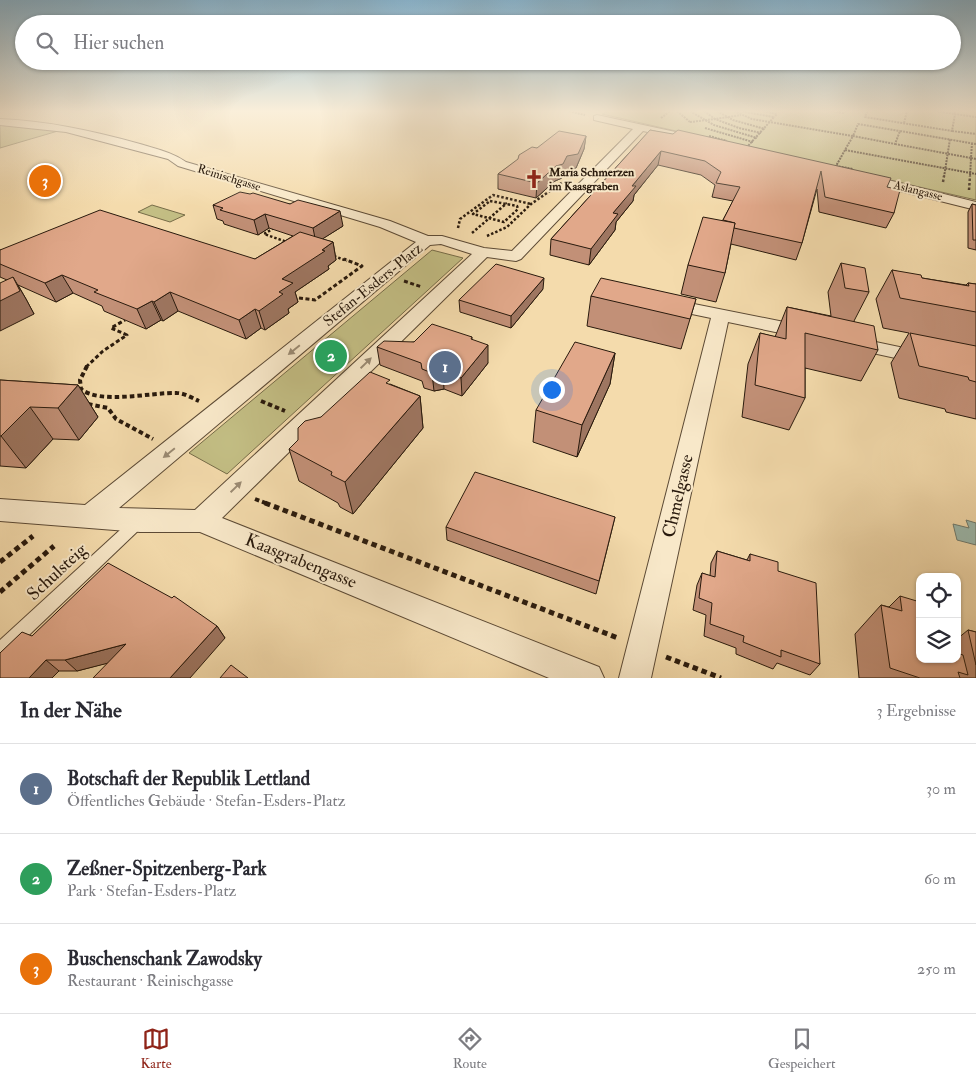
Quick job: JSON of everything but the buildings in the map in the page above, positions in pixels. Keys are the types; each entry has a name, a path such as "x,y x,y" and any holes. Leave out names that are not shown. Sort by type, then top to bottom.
{"street":[{"name":"Reinischgasse","path":"122,143 172,157 182,164 385,224 426,241"},
{"name":"Stefan-Esders-Platz","path":"90,518 426,241 442,240 458,245 488,243 516,256 625,143"},
{"name":"Aslangasse","path":"835,168 976,206"},
{"path":"201,521 440,292 488,243"},
{"path":"662,302 938,361"},
{"name":"Chmelgasse","path":"635,678 721,315"},
{"name":"Kaasgrabengasse","path":"0,510 140,521 201,521 588,678"}],"lane":[{"name":"Schulsteig","path":"0,651 140,521"}],"path":[{"path":"742,145 750,147 753,143"},
{"path":"849,143 835,168 854,169"},
{"path":"889,143 976,158"},
{"path":"942,187 949,143"},
{"path":"969,193 972,143 976,144"},
{"path":"845,150 976,174"},
{"path":"488,243 531,204 567,179"},
{"path":"510,199 516,194"},
{"path":"458,225 460,219 493,195 531,204"},
{"path":"490,201 506,203 517,206 518,210 504,222 473,214 490,201"},
{"path":"458,245 506,203"},
{"path":"275,228 264,234 291,243"},
{"path":"299,298 315,300 362,266 326,254"},
{"path":"384,276 440,292"},
{"path":"125,320 111,328 127,335 94,359 83,371 79,381 81,389 87,394 120,397 179,392 206,404"},
{"path":"242,392 306,420"},
{"path":"82,404 108,408 116,420 174,448"},
{"path":"232,490 721,678"},
{"path":"0,562 59,515"},
{"path":"0,592 54,546"}],"shaded area":[{"path":"0,143 18,143 0,148"},
{"path":"727,143 976,143 976,200"},
{"path":"152,205 185,215 170,222 138,212"},
{"path":"432,250 463,258 227,474 189,453"},
{"path":"966,520 976,523 976,545 957,540 953,524 969,528"}],"place":[{"name":"Maria Schmerzen im Kaasgraben","path":"534,179"},
{"name":"Buschenschank Zawodsky","path":"45,181"},
{"name":"Zeßner-Spitzenberg-Park","path":"331,356"},
{"name":"Botschaft der Republik Lettland","path":"445,367"}]}
